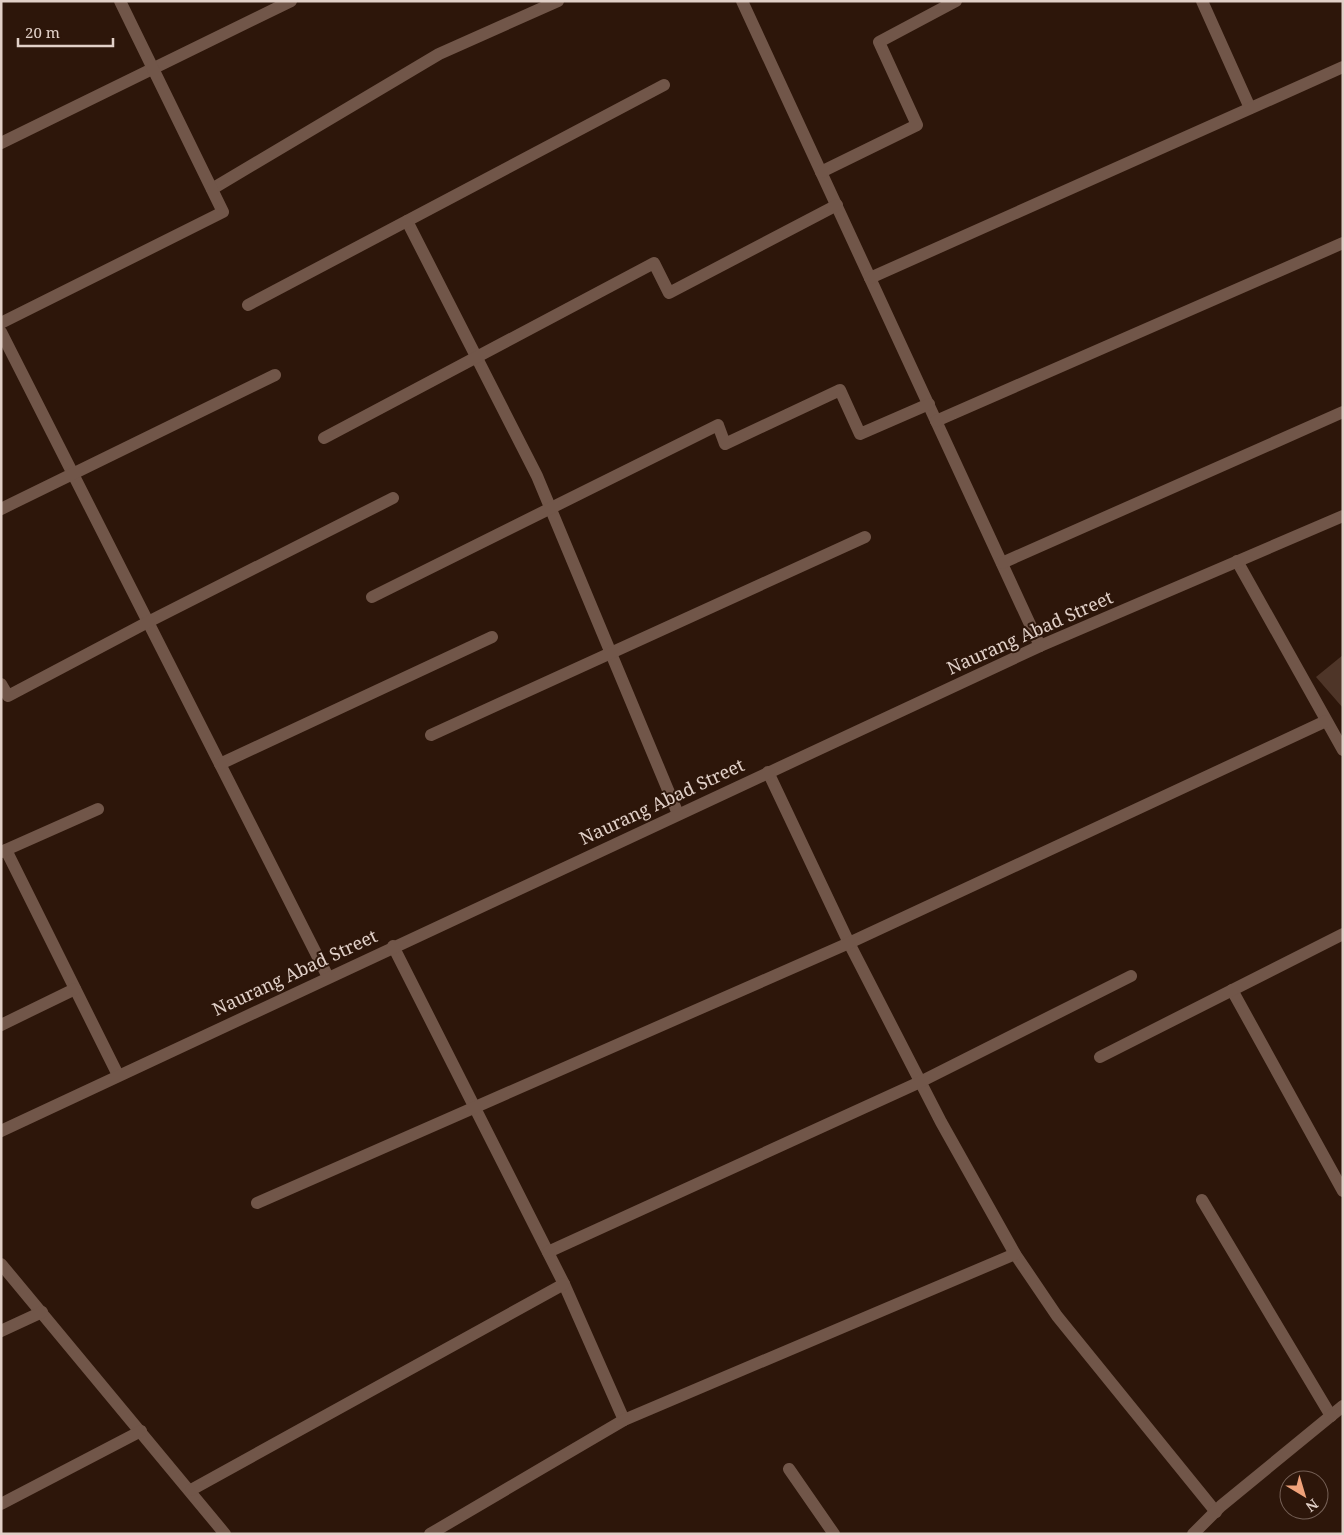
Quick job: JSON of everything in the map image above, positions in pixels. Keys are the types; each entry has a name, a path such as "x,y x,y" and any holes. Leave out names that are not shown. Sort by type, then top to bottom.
{"street":[{"path":"1,323 223,212 120,1"},
{"path":"1,143 290,1"},
{"path":"212,189 439,54 558,1"},
{"path":"742,1 1040,646"},
{"path":"821,172 916,125 879,42 956,1"},
{"path":"1202,1 1250,108"},
{"path":"870,278 1343,67"},
{"path":"248,305 664,85"},
{"path":"324,438 654,263 669,293 837,205"},
{"path":"408,221 537,476 678,814"},
{"path":"936,421 1343,243"},
{"path":"1,332 328,977"},
{"path":"1,509 276,375"},
{"path":"372,598 718,424 725,444 840,390 860,434 929,404"},
{"path":"1002,563 1343,412"},
{"path":"1,684 8,696 148,622 393,498"},
{"name":"Naurang Abad Street","path":"1,1131 393,946 1040,646 1343,516"},
{"path":"431,735 865,537"},
{"path":"1237,561 1343,750"},
{"path":"220,764 492,637"},
{"path":"257,1203 849,943 1326,721"},
{"path":"768,772 849,943 920,1082 1015,1254 1057,1316 1216,1512"},
{"path":"98,809 4,851 118,1075"},
{"path":"1100,1057 1343,934"},
{"path":"393,946 564,1284 624,1420"},
{"path":"548,1252 920,1082 1131,976"},
{"path":"1,1025 75,989"},
{"path":"1232,990 1343,1192"},
{"path":"1202,1200 1331,1416"},
{"path":"430,1534 624,1420 1015,1254"},
{"path":"1,1264 191,1490 225,1534"},
{"path":"191,1490 564,1284"},
{"path":"1,1330 42,1312"},
{"path":"1193,1534 1216,1512 1343,1406"},
{"path":"1,1504 141,1430"},
{"path":"789,1469 834,1534"}],"building":[{"path":"1343,655 1343,708 1316,677"}]}
